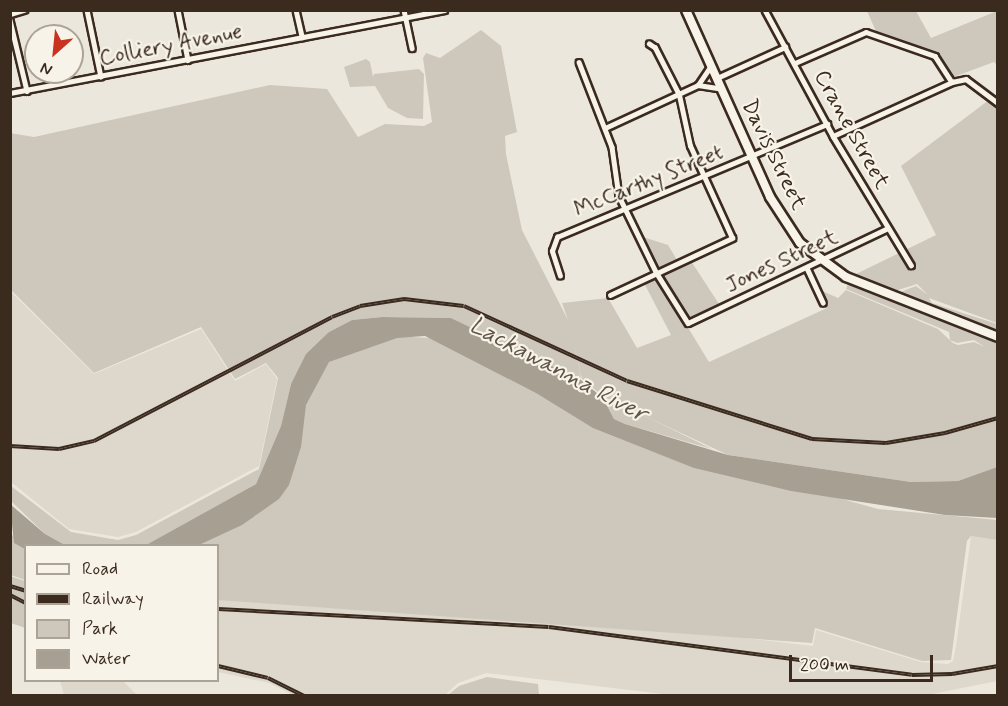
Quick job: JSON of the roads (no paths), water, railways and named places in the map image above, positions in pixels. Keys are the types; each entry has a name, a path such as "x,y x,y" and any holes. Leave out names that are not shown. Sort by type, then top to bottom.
{"main road":[{"name":"Davis Street","path":"686,10 752,158 783,220 821,262 857,283 998,337"}],"street":[{"path":"10,14 24,10"},
{"path":"87,10 101,77"},
{"path":"178,10 188,60"},
{"path":"296,10 302,37"},
{"path":"404,10 412,48"},
{"name":"Colliery Avenue","path":"10,93 444,10"},
{"name":"Crane Street","path":"765,10 832,136 911,265"},
{"path":"10,20 27,91"},
{"path":"795,63 867,32 935,56 952,82"},
{"path":"610,295 732,238 690,146 679,94 656,48 649,44"},
{"path":"717,78 785,47"},
{"path":"579,62 612,147 616,186 656,272"},
{"path":"605,128 698,85 711,66"},
{"path":"832,136 952,82 966,80 998,103"},
{"path":"698,85 722,89"},
{"name":"McCarthy Street","path":"560,276 552,245 568,232 752,158 826,124"},
{"name":"Jones Street","path":"656,272 688,323 821,262 888,228"},
{"path":"807,268 823,303"}],"water":[{"name":"Lackawanna River","path":"382,317 451,318 581,380 603,398 614,419 728,455 911,482 958,481 997,467 997,518 945,515 791,491 694,468 593,428 536,393 425,336 397,338 329,362 306,405 301,447 289,485 279,499 242,525 201,544 148,544 256,484 281,426 291,384 306,354 329,332 352,320"},
{"path":"10,504 45,534 63,544 24,544 24,548 14,543"}],"railway":[{"path":"10,446 59,449 94,441 332,317 360,306 404,299 464,306 627,381 812,439 886,443 945,433 998,418"},
{"path":"10,586 24,590"},
{"path":"10,595 24,602"},
{"path":"219,609 549,627 912,675 952,674 998,666"},
{"path":"219,666 268,678 304,696"}]}
